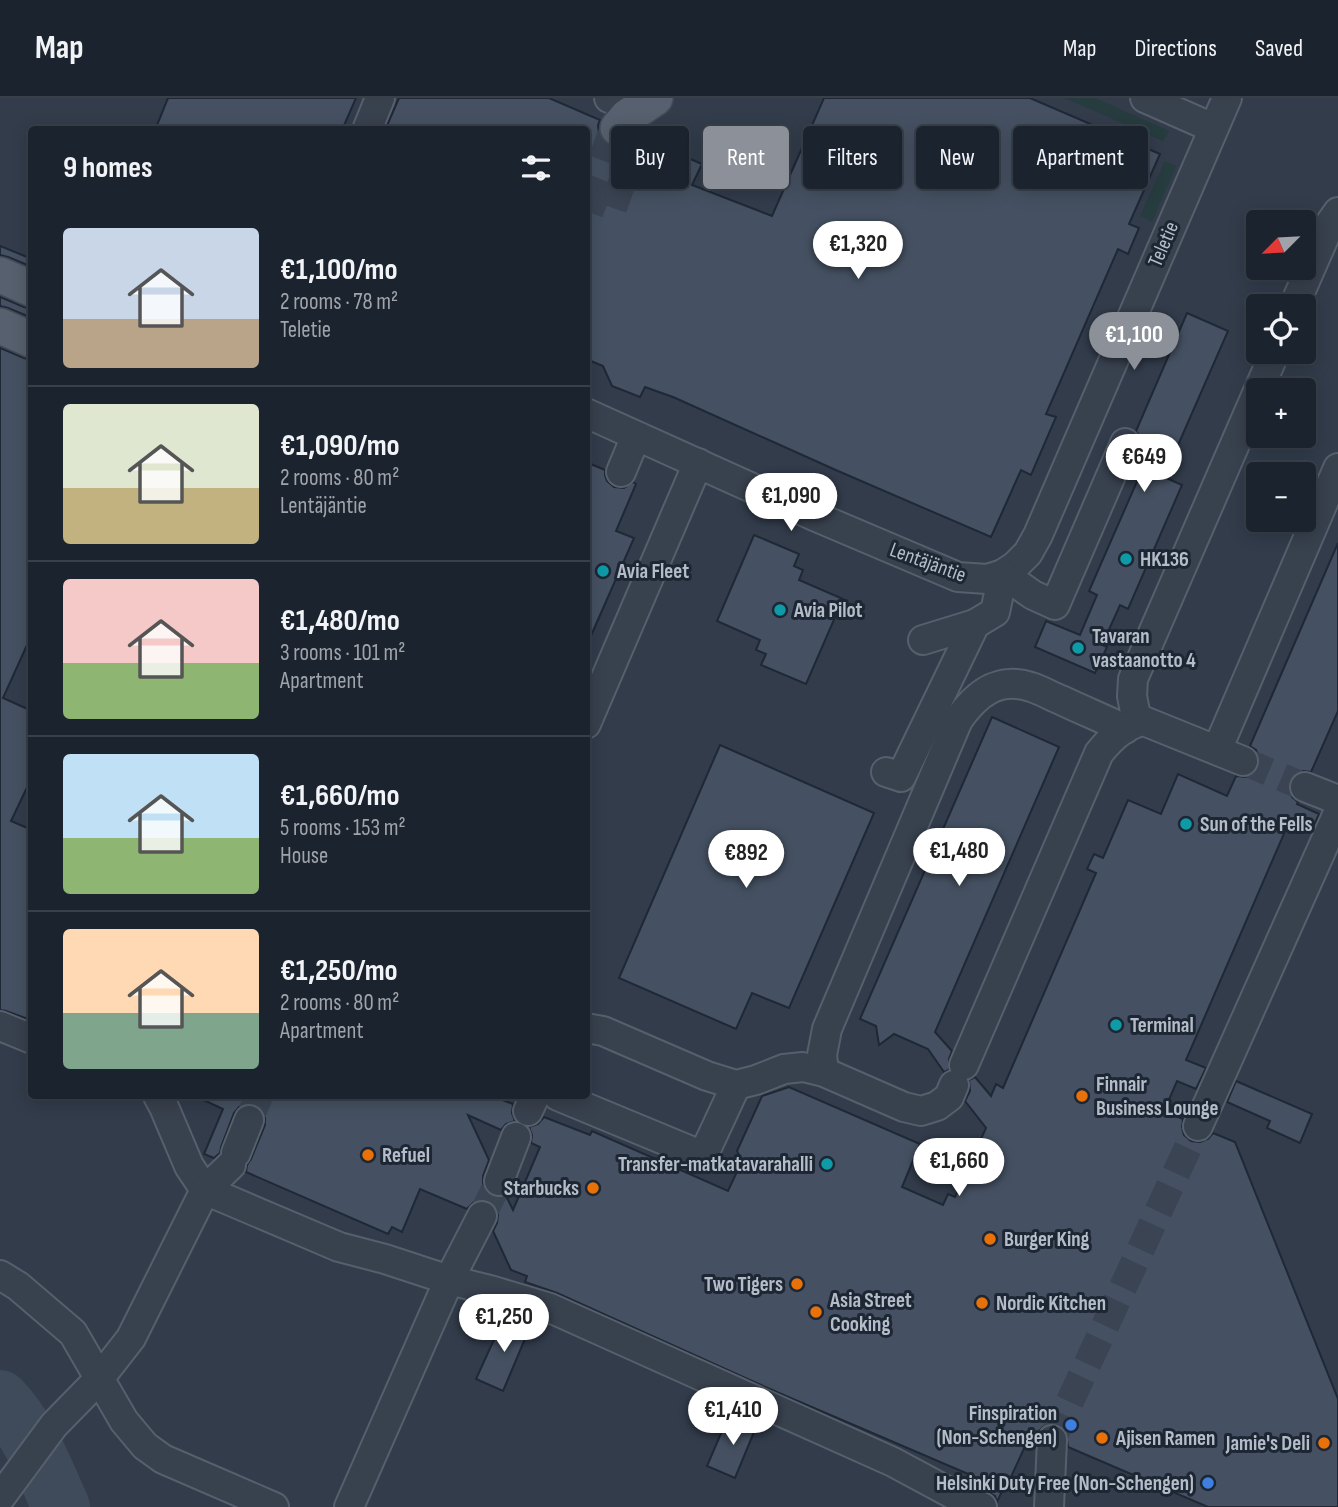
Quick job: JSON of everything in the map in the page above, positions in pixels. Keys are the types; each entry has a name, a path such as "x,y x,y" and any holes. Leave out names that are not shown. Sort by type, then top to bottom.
{"main road":[{"path":"614,113 627,117 650,100"},
{"path":"0,275 28,287"},
{"path":"0,327 28,338"}],"street":[{"path":"369,126 380,98"},
{"path":"1145,98 1213,128"},
{"name":"Teletie","path":"1003,574 1028,554 1038,535 1227,98"},
{"path":"1299,294 1338,212"},
{"path":"1131,725 1133,679 1270,364"},
{"name":"Lentäjäntie","path":"590,415 812,515 958,577 987,579 1003,574"},
{"path":"621,472 636,436"},
{"path":"923,639 975,624 995,612 1003,574 1055,605 1125,443"},
{"path":"590,715 698,463"},
{"path":"1217,750 1338,468"},
{"path":"886,772 901,777 975,624"},
{"path":"824,1072 822,1055 827,1029 958,720 969,704 995,686 1029,686 1131,725"},
{"path":"590,1029 603,1031 707,1076 736,1085 784,1069 803,1067 824,1072 904,1107 922,1111 937,1106 949,1097 1099,753 1110,739 1131,725 1144,721 1243,761"},
{"path":"1305,787 1338,800"},
{"path":"1199,1126 1338,813"},
{"path":"0,1026 28,1037"},
{"path":"565,1099 703,1156 736,1085"},
{"path":"160,1099 189,1166 205,1190 340,1247 550,1308 894,1462 982,1507"},
{"path":"0,1499 54,1425 99,1379 131,1338 205,1190 233,1159 249,1120"},
{"path":"499,1181 516,1137"},
{"path":"349,1507 449,1280 482,1216"},
{"path":"0,1275 18,1286 73,1333 124,1421 145,1446 163,1459 274,1507"},
{"path":"1049,1507 1052,1440"}],"shaded area":[{"path":"0,98 1338,98 1338,1507 0,1507"}],"green space":[{"path":"1065,98 1095,98 1169,131 1163,141 1148,134 1148,126 1129,126"},
{"path":"1165,161 1176,166 1152,222 1140,216"}],"building":[{"path":"168,98 356,98 344,126 157,126"},
{"path":"399,98 549,98 600,120 599,134 611,146 611,189 689,189 689,158 702,164 692,185 772,216 784,189 789,189 789,177 803,146 803,189 902,189 902,126 812,126 824,98 1030,98 1095,126 1013,126 1013,189 1144,189 1129,224 1139,228 1128,254 1118,249 1046,414 1056,417 1031,475 1021,470 991,537 673,397 645,387 640,397 612,386 603,366 590,361 590,126 387,126"},
{"path":"1148,149 1160,154 1148,181"},
{"path":"0,246 28,257 28,265 8,257 0,255"},
{"path":"0,297 28,308 28,316 8,308 0,306"},
{"path":"1187,313 1228,331 1164,477 1182,485 1128,609 1120,605 1102,645 1107,647 1095,673 1035,647 1046,621 1080,635 1097,595 1089,591 1153,445 1141,440 1136,431"},
{"path":"0,348 28,359 28,643 3,698 28,709 28,785 11,821 28,828 28,1019 0,1010"},
{"name":"Avia Fleet","path":"590,464 605,470 607,481 614,487 624,488 633,482 636,484 616,531 634,538 590,638"},
{"name":"Avia Pilot","path":"754,535 799,554 794,566 803,570 799,580 843,599 806,684 761,665 766,654 756,650 760,640 717,621"},
{"name":"Terminal","path":"1338,543 1338,711 1311,772 1295,774 1290,780 1289,789 1297,804 1319,814 1311,832 1289,822 1186,1060 1206,1068 1196,1089 1177,1081 1164,1111 1183,1119 1184,1135 1191,1141 1200,1142 1213,1133 1235,1142 1338,1399 1338,1507 1208,1507 1068,1447 1066,1432 1052,1423 1037,1433 1032,1431 997,1502 995,1496 983,1490 987,1482 772,1390 557,1293 525,1282 527,1276 511,1270 493,1231 498,1215 496,1206 489,1201 482,1199 467,1209 420,1189 402,1232 392,1227 388,1234 246,1172 265,1125 262,1110 254,1104 239,1107 234,1113 220,1153 214,1158 204,1154 223,1109 201,1099 500,1099 513,1104 515,1121 506,1124 501,1130 468,1115 489,1160 483,1176 486,1191 494,1197 506,1196 513,1210 540,1147 531,1143 529,1127 538,1124 544,1117 590,1135 592,1131 728,1191 742,1161 737,1151 762,1096 789,1087 920,1144 902,1187 943,1205 948,1194 955,1197 986,1128 965,1101 970,1091 969,1080 975,1077 991,1096 996,1084 1003,1088 1096,873 1087,869 1094,854 1103,858 1128,800 1161,814 1178,774 1227,796 1236,776 1254,774 1259,767 1256,750 1250,746"},
{"path":"992,717 1059,747 935,1032 952,1051 949,1070 944,1072 928,1049 894,1034 879,1045 876,1026 860,1019"},
{"path":"720,745 874,813 789,1008 752,993 736,1029 619,978"},
{"path":"1236,1081 1312,1114 1300,1143 1267,1128 1270,1121 1227,1102"},
{"path":"516,1315 533,1320 503,1391 476,1379 497,1333 506,1337"},
{"path":"743,1413 759,1420 735,1478 707,1466 722,1431 733,1435"}],"taxiway":[{"path":"0,1399 28,1436 61,1507"}],"tunnel":[{"path":"590,201 611,146"},
{"path":"613,208 620,189"},
{"path":"1243,761 1305,787"},
{"path":"249,1120 258,1099"},
{"path":"1052,1440 1198,1126"},
{"path":"482,1216 499,1181"}],"place":[{"name":"HK136","path":"1126,559"},
{"name":"Avia Fleet","path":"603,571"},
{"name":"Avia Pilot","path":"780,610"},
{"name":"Tavaran vastaanotto 4","path":"1078,648"},
{"name":"Sun of the Fells","path":"1186,824"},
{"name":"Terminal","path":"1116,1025"},
{"name":"Finnair Business Lounge","path":"1082,1096"},
{"name":"Refuel","path":"368,1155"},
{"name":"Transfer-matkatavarahalli","path":"827,1164"},
{"name":"Starbucks","path":"593,1188"},
{"name":"Burger King","path":"990,1239"},
{"name":"Two Tigers","path":"797,1284"},
{"name":"Nordic Kitchen","path":"982,1303"},
{"name":"Asia Street Cooking","path":"816,1312"},
{"name":"Finspiration (Non-Schengen)","path":"1071,1425"},
{"name":"Ajisen Ramen","path":"1102,1438"},
{"name":"Jamie's Deli","path":"1324,1443"},
{"name":"Helsinki Duty Free (Non-Schengen)","path":"1208,1483"}]}
